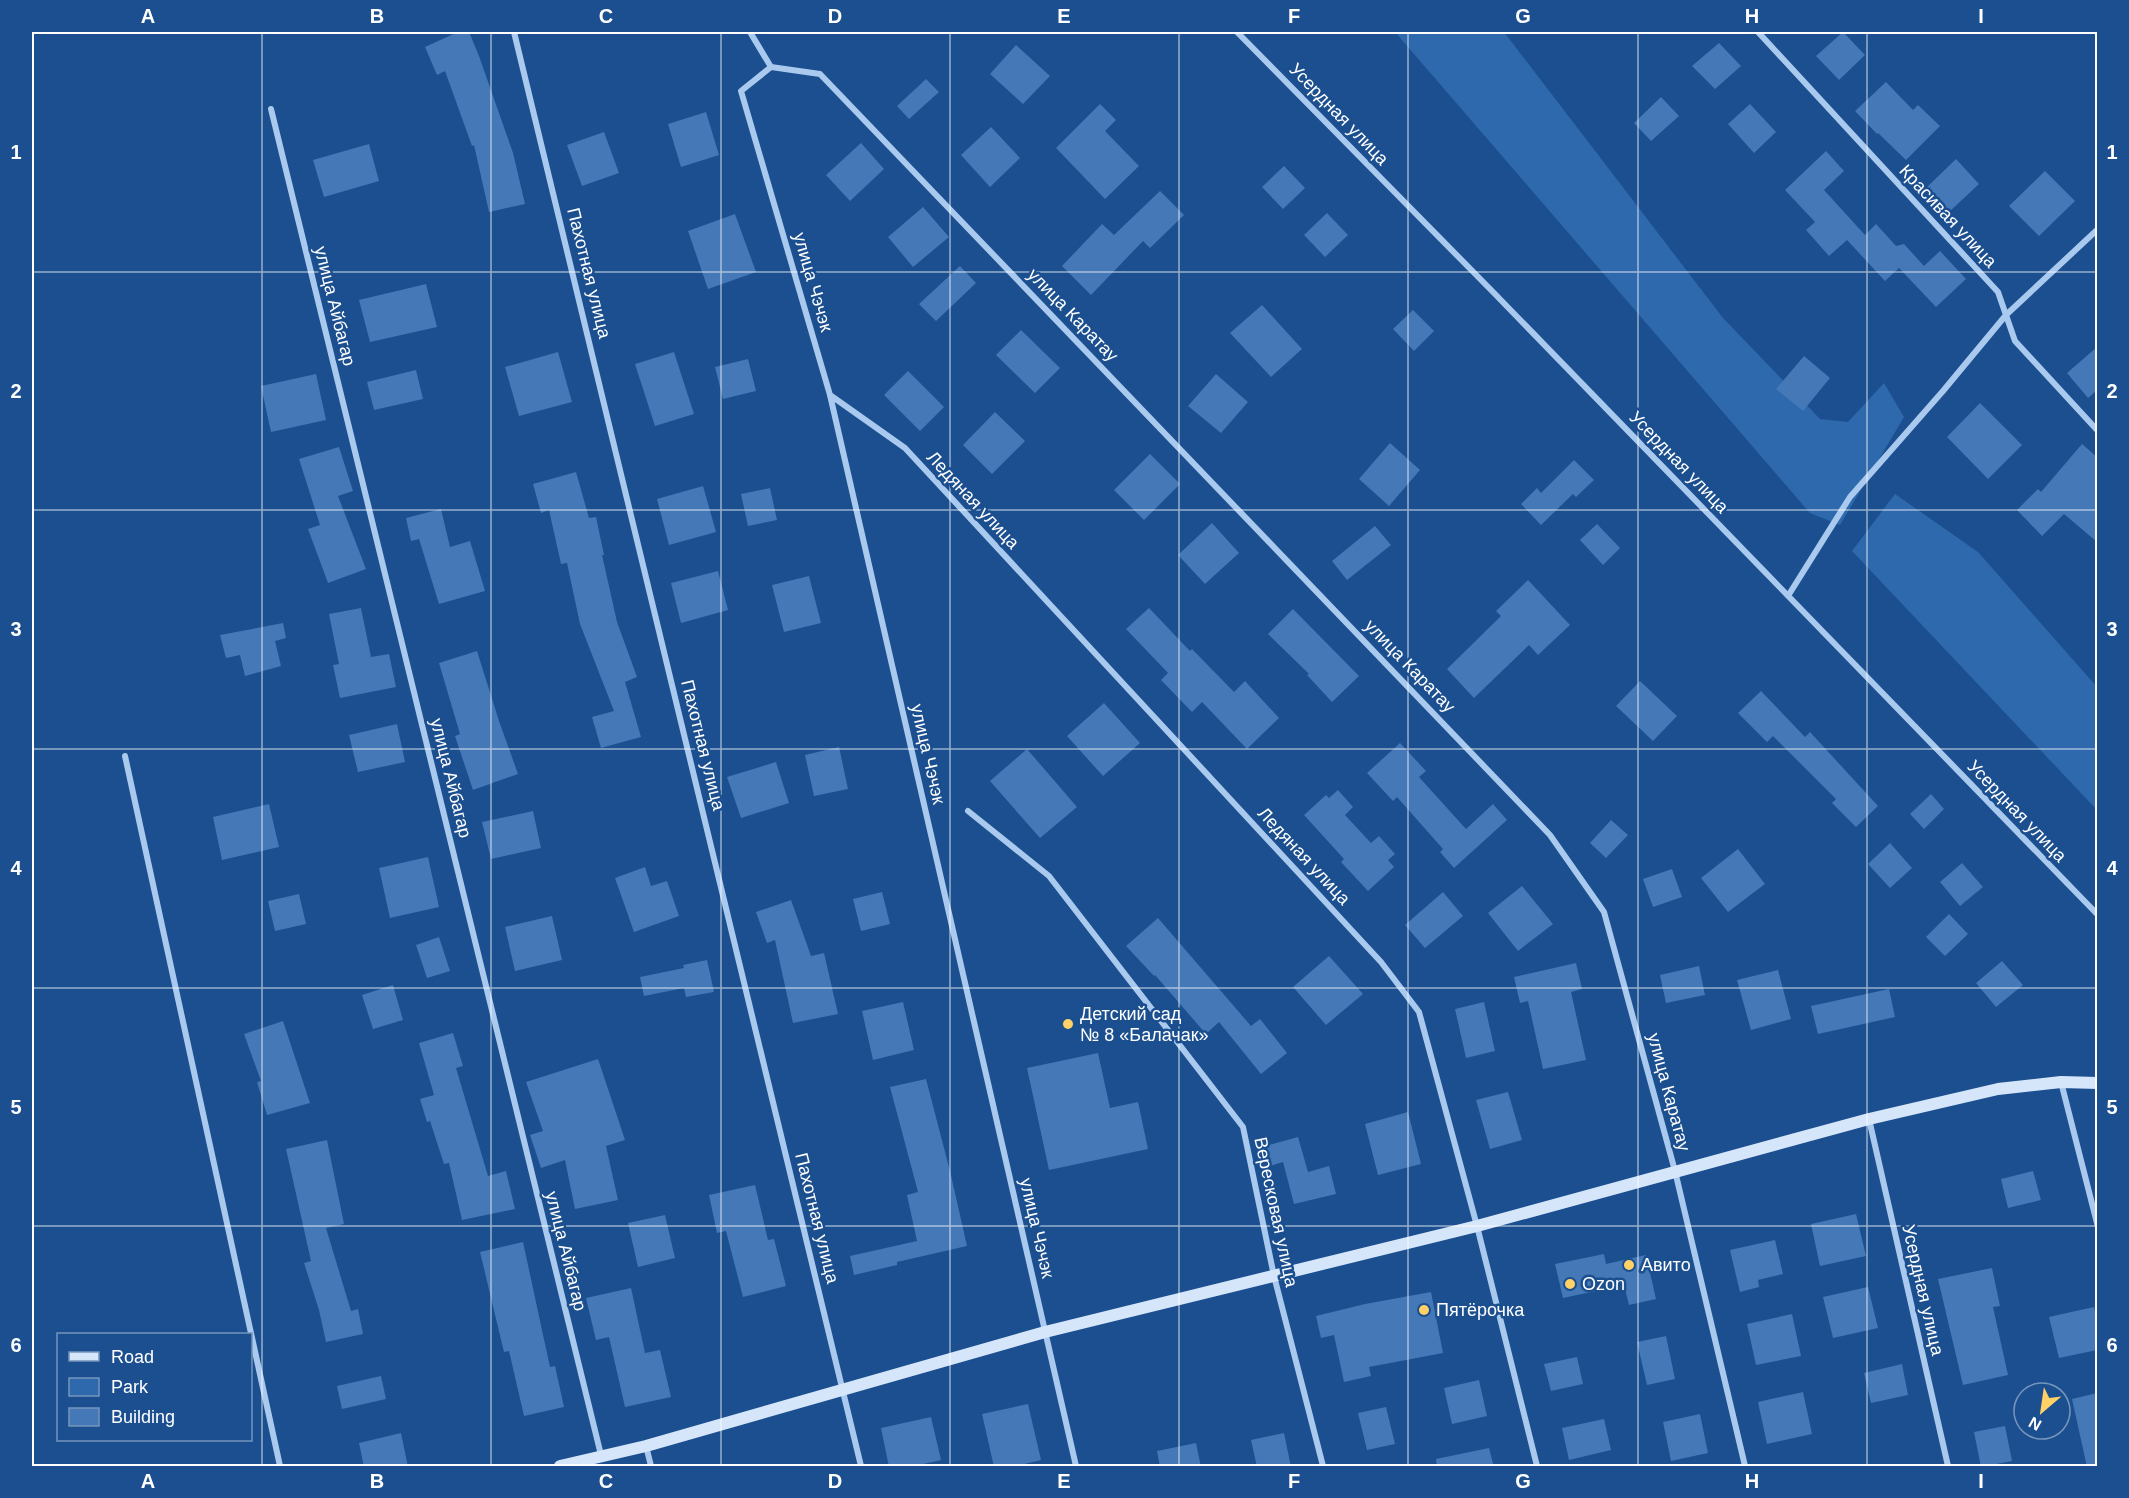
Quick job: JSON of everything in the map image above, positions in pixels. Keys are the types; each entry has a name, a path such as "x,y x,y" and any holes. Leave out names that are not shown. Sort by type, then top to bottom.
{"street":[{"name":"Пахотная улица","path":"514,32 861,1467"},
{"path":"750,32 771,67"},
{"name":"Усердная улица","path":"1237,32 2097,915"},
{"name":"Красивая улица","path":"1758,32 1998,292 2015,341 2097,431"},
{"name":"улица Чэчэк","path":"771,67 741,92 830,394 1076,1467"},
{"name":"улица Каратау","path":"771,67 820,74 1550,835 1604,912 1675,1172 1745,1467"},
{"name":"улица Айбагар","path":"271,109 601,1455"},
{"path":"1788,596 1850,497 2006,315 2097,229"},
{"name":"Ледяная улица","path":"830,394 905,448 1381,962 1419,1012 1477,1226 1537,1467"},
{"path":"125,756 251,1333"},
{"name":"Вересковая улица","path":"968,811 1049,876 1243,1127 1274,1276 1323,1467"},
{"path":"560,1467 601,1455 646,1446 1045,1332 1477,1226 1869,1119 1998,1089 2061,1082 2097,1083"},
{"path":"2061,1082 2097,1227"},
{"name":"Усердная улица","path":"1869,1119 1948,1467"},
{"path":"252,1339 280,1467"},
{"path":"646,1446 651,1467"}],"green space":[{"path":"1395,32 1504,32 1723,318 1820,419 1848,422 1884,383 1904,417 1840,525 1810,513"},
{"path":"1895,494 1978,552 2097,687 2097,810 1852,551"}],"building":[{"path":"458,32 469,32 479,56 513,153 525,204 489,212 474,145 472,146 445,71 437,75 425,47"},
{"path":"1843,32 1865,55 1839,80 1816,56"},
{"path":"1719,43 1741,66 1715,89 1692,66"},
{"path":"1016,45 1050,76 1023,104 990,74"},
{"path":"926,79 939,92 909,119 897,106"},
{"path":"1886,82 1913,110 1918,105 1940,126 1906,160 1855,111"},
{"path":"1661,97 1679,116 1651,141 1634,123"},
{"path":"1100,104 1116,120 1105,131 1139,166 1105,199 1056,148"},
{"path":"1750,104 1776,132 1754,153 1728,124"},
{"path":"706,112 719,155 681,167 668,124"},
{"path":"991,127 1020,158 990,187 961,155"},
{"path":"604,132 619,173 582,186 567,145"},
{"path":"861,143 884,169 850,201 826,175"},
{"path":"369,144 379,181 324,197 313,160"},
{"path":"1826,151 1844,171 1824,190 1865,235 1876,224 1896,246 1904,244 1924,266 1940,251 1966,279 1936,307 1899,268 1885,281 1847,240 1829,256 1806,230 1815,222 1785,190"},
{"path":"1956,159 1979,184 1949,212 1926,188"},
{"path":"1284,166 1305,188 1283,209 1262,187"},
{"path":"2045,171 2075,201 2039,236 2009,206"},
{"path":"1160,191 1184,215 1150,248 1143,241 1091,295 1062,266 1102,224 1114,235"},
{"path":"923,207 949,237 913,267 888,237"},
{"path":"1327,213 1348,235 1325,257 1304,235"},
{"path":"735,214 756,272 708,289 688,231"},
{"path":"960,266 976,283 936,321 919,304"},
{"path":"426,284 437,327 370,342 359,300"},
{"path":"1262,305 1302,349 1271,377 1230,333"},
{"path":"1413,310 1434,331 1414,351 1393,329"},
{"path":"1021,330 1060,368 1035,393 996,355"},
{"path":"2097,347 2097,390 2088,398 2067,373"},
{"path":"558,352 572,402 519,416 505,367"},
{"path":"674,352 694,414 655,426 635,364"},
{"path":"1804,356 1830,378 1803,411 1776,389"},
{"path":"748,359 756,391 723,399 715,367"},
{"path":"416,370 423,399 374,410 367,382"},
{"path":"908,371 944,407 920,431 884,395"},
{"path":"316,374 326,420 271,432 261,386"},
{"path":"1216,374 1248,402 1221,433 1188,406"},
{"path":"1980,403 2022,445 1988,479 1947,437"},
{"path":"995,412 1025,441 992,474 963,445"},
{"path":"1390,443 1420,470 1389,506 1359,479"},
{"path":"2082,444 2097,457 2097,542 2064,514 2042,536 2017,510 2038,489 2041,492"},
{"path":"339,447 353,491 338,496 366,569 328,583 308,529 320,525 299,459"},
{"path":"1150,454 1180,484 1144,520 1114,490"},
{"path":"1574,460 1594,480 1576,497 1573,494 1541,525 1521,504 1537,488 1541,493"},
{"path":"576,472 589,518 596,517 617,622 637,677 625,682 641,737 601,748 592,717 614,711 580,624 567,563 561,564 549,510 541,513 533,484"},
{"path":"703,486 716,532 669,545 657,499"},
{"path":"770,488 777,520 748,526 741,494"},
{"path":"441,509 450,547 470,541 485,591 439,604 419,539 411,541 406,518"},
{"path":"1212,523 1239,553 1205,584 1178,555"},
{"path":"1597,524 1620,548 1603,565 1580,540"},
{"path":"1375,526 1391,545 1347,580 1332,561"},
{"path":"718,571 728,610 681,623 671,583"},
{"path":"809,576 821,623 784,632 772,585"},
{"path":"1528,580 1570,625 1538,655 1529,645 1474,698 1447,669 1501,616 1496,611"},
{"path":"361,608 371,657 389,654 396,687 340,698 333,665 339,664 329,614"},
{"path":"1149,608 1234,692 1245,681 1279,718 1247,749 1202,702 1192,712 1161,680 1168,673 1126,629"},
{"path":"1293,609 1359,676 1332,702 1307,675 1309,674 1268,634"},
{"path":"283,623 286,638 275,641 281,666 245,676 240,655 226,658 220,635"},
{"path":"477,651 518,774 473,790 455,736 460,734 439,663"},
{"path":"1640,681 1677,716 1653,741 1616,706"},
{"path":"1761,691 1805,737 1810,732 1878,806 1856,827 1832,803 1836,799 1773,736 1767,742 1738,713"},
{"path":"1104,703 1140,743 1103,776 1067,736"},
{"path":"397,724 405,762 358,772 349,735"},
{"path":"1400,743 1426,771 1419,777 1466,829 1493,804 1507,820 1454,868 1440,852 1443,849 1397,797 1393,801 1367,773"},
{"path":"839,747 848,789 814,796 805,755"},
{"path":"1027,749 1077,807 1040,838 990,781"},
{"path":"776,762 789,803 741,818 727,777"},
{"path":"1338,790 1353,807 1345,815 1371,843 1379,836 1395,854 1388,860 1394,867 1368,891 1341,862 1344,859 1304,815 1326,795 1329,798"},
{"path":"1931,794 1944,809 1924,829 1910,814"},
{"path":"269,804 279,847 222,860 213,817"},
{"path":"533,811 541,848 491,859 482,822"},
{"path":"1611,820 1628,835 1606,858 1590,843"},
{"path":"1890,843 1912,868 1890,888 1868,864"},
{"path":"1738,849 1765,884 1728,912 1701,878"},
{"path":"428,857 439,907 390,918 379,868"},
{"path":"1962,863 1983,887 1960,906 1940,882"},
{"path":"645,867 651,886 667,881 679,916 634,932 615,878"},
{"path":"1672,869 1682,897 1653,907 1643,879"},
{"path":"1522,886 1553,924 1518,951 1488,913"},
{"path":"882,892 890,924 861,931 853,899"},
{"path":"1443,892 1463,916 1425,948 1405,925"},
{"path":"299,894 306,924 275,931 268,901"},
{"path":"791,900 811,956 824,953 838,1014 793,1023 775,940 767,943 756,912"},
{"path":"1949,914 1968,934 1945,956 1926,937"},
{"path":"552,916 562,960 515,971 505,927"},
{"path":"1158,918 1251,1026 1260,1019 1287,1053 1261,1074 1219,1022 1206,1034 1155,975 1126,946"},
{"path":"439,937 450,971 427,978 416,945"},
{"path":"1329,956 1363,994 1326,1025 1293,987"},
{"path":"707,960 714,992 686,997 684,988 644,996 640,977 684,968 683,965"},
{"path":"2002,961 2023,985 1996,1007 1976,983"},
{"path":"1576,963 1582,989 1571,992 1586,1060 1543,1069 1528,1001 1520,1003 1514,977"},
{"path":"1699,966 1705,995 1666,1003 1660,975"},
{"path":"1778,970 1791,1019 1751,1030 1737,980"},
{"path":"393,985 403,1020 373,1029 362,995"},
{"path":"1889,989 1895,1017 1818,1034 1811,1006"},
{"path":"903,1002 914,1050 873,1060 862,1011"},
{"path":"1484,1002 1495,1051 1466,1058 1455,1009"},
{"path":"283,1021 310,1103 267,1115 257,1082 261,1081 244,1034"},
{"path":"453,1033 463,1066 456,1068 488,1176 506,1171 515,1209 462,1220 449,1163 444,1164 420,1099 434,1095 419,1043"},
{"path":"1098,1053 1110,1108 1138,1102 1148,1149 1049,1170 1027,1068"},
{"path":"598,1059 625,1140 606,1146 618,1200 575,1209 565,1160 541,1168 530,1135 543,1131 526,1082"},
{"path":"926,1079 967,1246 897,1262 897,1265 854,1275 850,1256 917,1241 907,1195 918,1192 890,1087"},
{"path":"1508,1092 1522,1140 1490,1149 1476,1100"},
{"path":"1408,1112 1421,1164 1378,1175 1365,1124"},
{"path":"1298,1137 1308,1172 1329,1166 1336,1194 1294,1204 1283,1162 1270,1166 1265,1146"},
{"path":"327,1140 344,1224 326,1228 351,1311 358,1309 363,1334 326,1342 319,1310 304,1263 311,1261 286,1149"},
{"path":"2033,1171 2041,1200 2008,1208 2001,1179"},
{"path":"755,1185 768,1240 774,1239 786,1286 743,1297 726,1231 717,1233 709,1195"},
{"path":"1856,1214 1866,1256 1820,1266 1811,1224"},
{"path":"665,1215 675,1258 638,1267 628,1223"},
{"path":"1775,1240 1783,1274 1758,1280 1759,1287 1740,1292 1730,1250"},
{"path":"523,1242 550,1367 555,1366 564,1407 524,1416 509,1351 504,1352 480,1252"},
{"path":"1604,1254 1606,1264 1646,1255 1656,1299 1629,1305 1624,1285 1563,1298 1555,1264"},
{"path":"1992,1268 2000,1306 1993,1307 2008,1375 1963,1385 1938,1279"},
{"path":"1868,1287 1878,1328 1833,1338 1823,1297"},
{"path":"631,1288 645,1353 660,1350 671,1397 625,1407 609,1337 596,1340 586,1298"},
{"path":"1431,1292 1443,1353 1369,1367 1371,1376 1344,1382 1334,1335 1321,1338 1316,1316"},
{"path":"2094,1307 2097,1321 2097,1350 2059,1358 2049,1317"},
{"path":"1792,1314 1801,1356 1756,1365 1747,1324"},
{"path":"1666,1336 1675,1379 1647,1385 1637,1342"},
{"path":"1577,1357 1583,1384 1551,1391 1544,1364"},
{"path":"1902,1364 1908,1395 1871,1403 1864,1373"},
{"path":"381,1376 386,1399 342,1409 337,1386"},
{"path":"1479,1380 1487,1416 1452,1424 1444,1388"},
{"path":"1803,1392 1812,1434 1767,1444 1758,1402"},
{"path":"2097,1393 2097,1467 2087,1467 2072,1399"},
{"path":"1028,1404 1041,1460 1012,1467 994,1467 982,1414"},
{"path":"1386,1407 1395,1444 1367,1450 1358,1413"},
{"path":"1700,1414 1708,1453 1671,1461 1663,1422"},
{"path":"931,1417 941,1460 910,1467 889,1467 881,1428"},
{"path":"1604,1419 1611,1450 1569,1460 1562,1428"},
{"path":"2005,1426 2012,1461 1981,1467 1974,1432"},
{"path":"401,1433 408,1467 364,1467 359,1443"},
{"path":"1284,1433 1291,1467 1257,1467 1251,1440"},
{"path":"1196,1443 1201,1467 1160,1467 1157,1451"},
{"path":"1489,1448 1494,1467 1437,1467 1436,1459"}],"place":[{"name":"Детский сад № 8 «Балачак»","path":"1068,1024"},
{"name":"Авито","path":"1629,1265"},
{"name":"Ozon","path":"1570,1284"},
{"name":"Пятёрочка","path":"1424,1310"}]}
